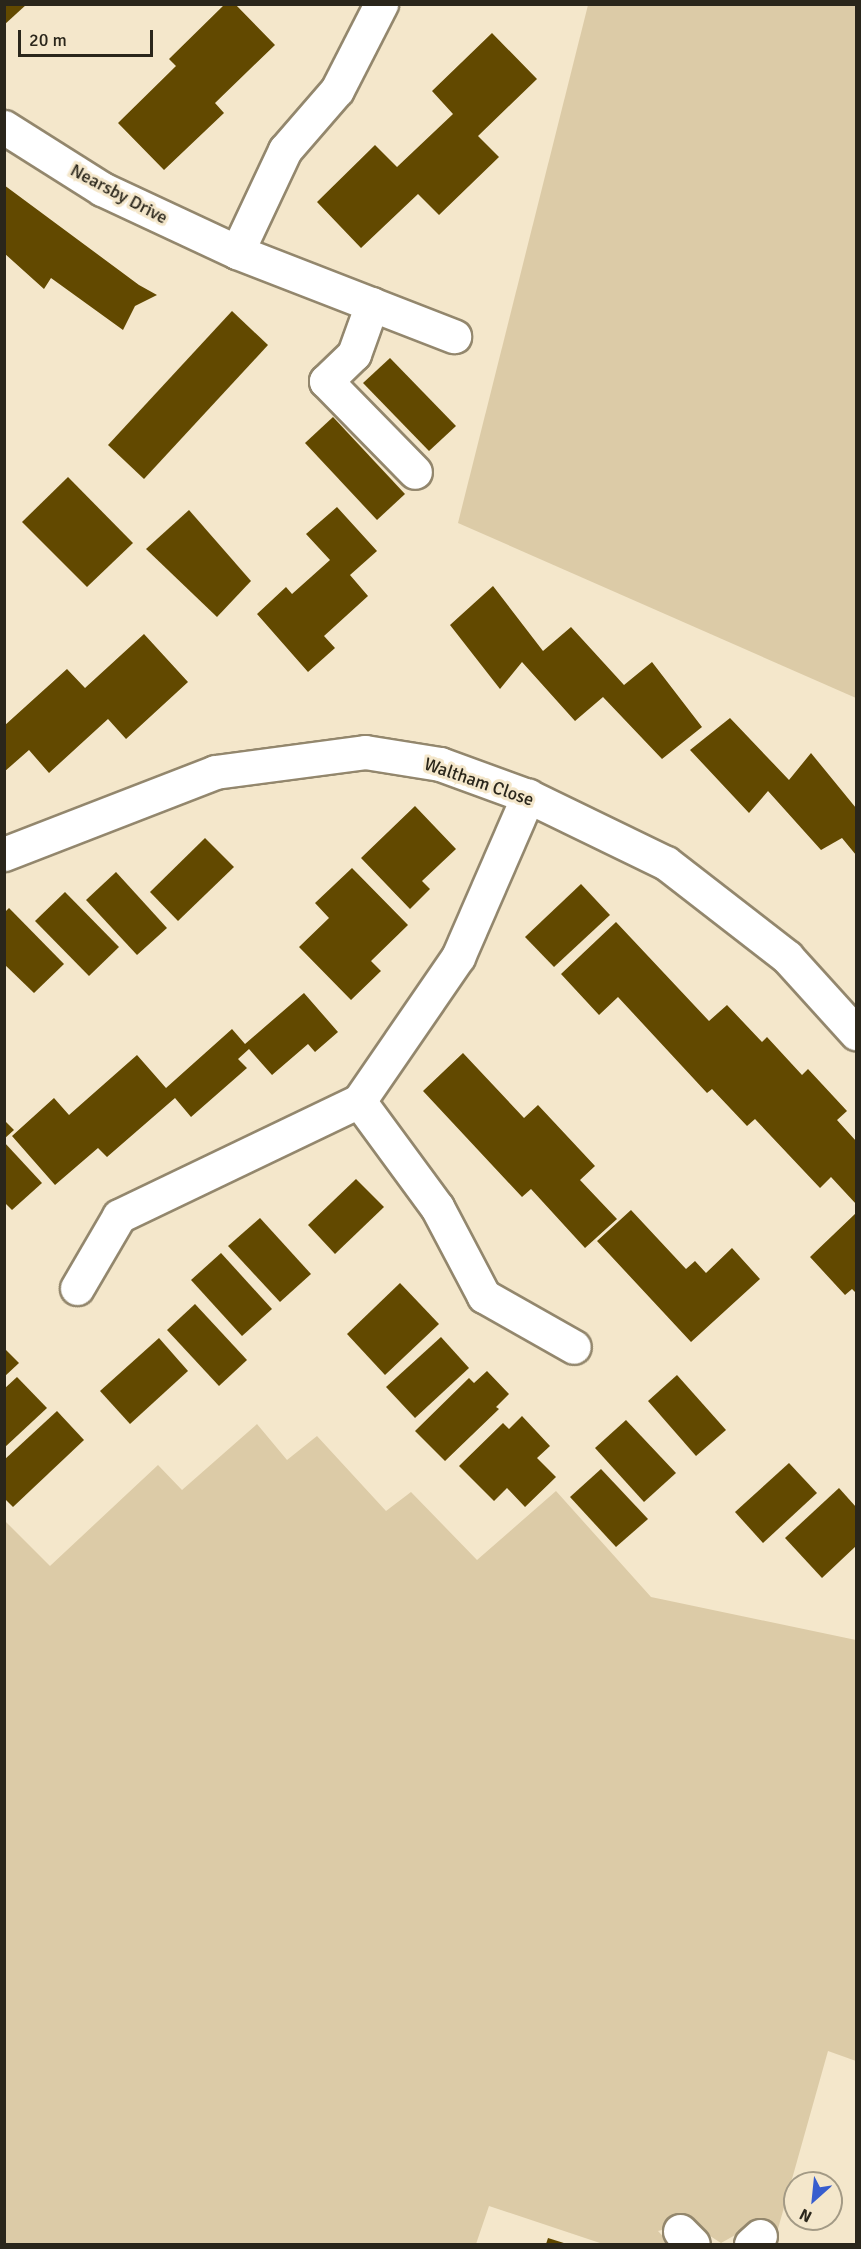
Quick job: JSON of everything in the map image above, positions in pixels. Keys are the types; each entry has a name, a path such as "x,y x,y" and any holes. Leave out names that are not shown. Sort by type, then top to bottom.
{"street":[{"path":"237,252 285,150 337,90 381,4"},
{"name":"Nearsby Drive","path":"4,127 102,189 237,252 454,336"},
{"path":"372,304 354,354 326,381 415,472"},
{"name":"Waltham Close","path":"4,854 215,772 365,752 440,764 528,796 666,863 787,957 856,1033"},
{"path":"77,1288 119,1216 359,1101 458,957 528,796"},
{"path":"359,1101 437,1207 484,1296 574,1347"}],"shaded area":[{"path":"588,5 856,5 856,698 458,523"},
{"path":"257,1424 287,1460 317,1436 386,1511 411,1492 477,1560 556,1491 651,1597 856,1640 856,2061 828,2051 794,2171 783,2171 783,2211 774,2243 755,2224 721,2243 690,2223 658,2231 670,2244 603,2244 489,2206 476,2244 5,2244 4,1520 50,1566 158,1465 182,1490"}],"building":[{"path":"4,4 27,4 4,25"},
{"path":"225,4 235,4 275,45 215,103 224,113 164,170 118,123 176,66 169,59"},
{"path":"492,33 537,79 478,136 499,157 439,215 418,194 361,248 317,202 375,145 397,167 453,114 432,91"},
{"path":"4,185 139,285 157,295 135,306 123,330 51,278 44,289 4,253"},
{"path":"232,311 268,345 144,479 108,445"},
{"path":"390,358 456,426 429,451 363,383"},
{"path":"333,417 405,494 377,520 305,443"},
{"path":"68,477 133,543 87,587 22,522"},
{"path":"337,507 377,551 350,575 368,596 324,636 335,648 308,672 257,614 286,587 292,594 330,560 306,534"},
{"path":"189,510 251,581 217,617 146,549"},
{"path":"493,586 543,651 571,627 624,685 652,662 702,727 662,759 603,697 575,721 522,662 500,689 450,625"},
{"path":"144,634 188,682 126,739 108,719 49,773 29,750 4,772 4,726 67,669 85,688"},
{"path":"730,718 789,780 811,753 856,808 856,855 842,838 821,850 768,791 749,813 690,750"},
{"path":"415,806 456,849 422,881 430,889 410,909 361,858"},
{"path":"205,838 234,867 178,921 150,892"},
{"path":"352,868 408,925 371,961 381,971 351,1000 299,947 329,918 315,903"},
{"path":"116,872 167,928 137,955 86,900"},
{"path":"581,884 610,915 554,967 525,937"},
{"path":"65,892 119,947 89,976 35,921"},
{"path":"9,908 64,964 34,993 4,964 4,913"},
{"path":"616,922 709,1021 727,1005 762,1042 767,1037 802,1075 808,1069 847,1111 837,1120 856,1141 856,1204 831,1177 820,1188 755,1119 747,1126 712,1089 707,1093 618,997 599,1015 561,974"},
{"path":"304,993 338,1032 315,1052 308,1044 272,1075 249,1049 238,1059 247,1068 191,1117 175,1098 107,1157 98,1148 55,1185 12,1136 54,1098 69,1115 137,1055 166,1088 232,1029 245,1044"},
{"path":"463,1053 524,1118 538,1105 595,1166 580,1180 617,1219 585,1248 531,1189 522,1197 423,1091"},
{"path":"4,1120 14,1130 4,1139"},
{"path":"4,1142 42,1183 12,1210 4,1202"},
{"path":"356,1179 384,1207 335,1254 308,1225"},
{"path":"631,1210 686,1269 695,1261 706,1273 732,1248 760,1279 691,1342 597,1241"},
{"path":"856,1213 856,1293 852,1289 845,1295 810,1257"},
{"path":"260,1218 311,1274 280,1302 228,1246"},
{"path":"221,1253 272,1309 242,1336 191,1280"},
{"path":"400,1283 439,1324 385,1375 347,1334"},
{"path":"195,1304 247,1360 219,1386 167,1330"},
{"path":"441,1337 469,1368 415,1418 386,1387"},
{"path":"159,1338 188,1371 130,1424 100,1391"},
{"path":"4,1348 19,1363 4,1377"},
{"path":"487,1371 509,1394 496,1407 499,1409 445,1461 415,1431 469,1378 474,1383"},
{"path":"677,1375 726,1430 696,1456 648,1401"},
{"path":"17,1377 47,1408 4,1448 4,1389"},
{"path":"57,1411 84,1440 13,1507 4,1498 4,1460"},
{"path":"522,1416 550,1446 537,1458 556,1477 525,1507 507,1488 494,1501 459,1466 503,1423 509,1429"},
{"path":"626,1420 676,1473 644,1502 595,1448"},
{"path":"789,1463 817,1493 763,1543 735,1512"},
{"path":"601,1469 648,1519 616,1547 570,1497"},
{"path":"839,1488 856,1507 856,1546 822,1578 785,1538"},
{"path":"548,2238 567,2244 546,2244"}]}
